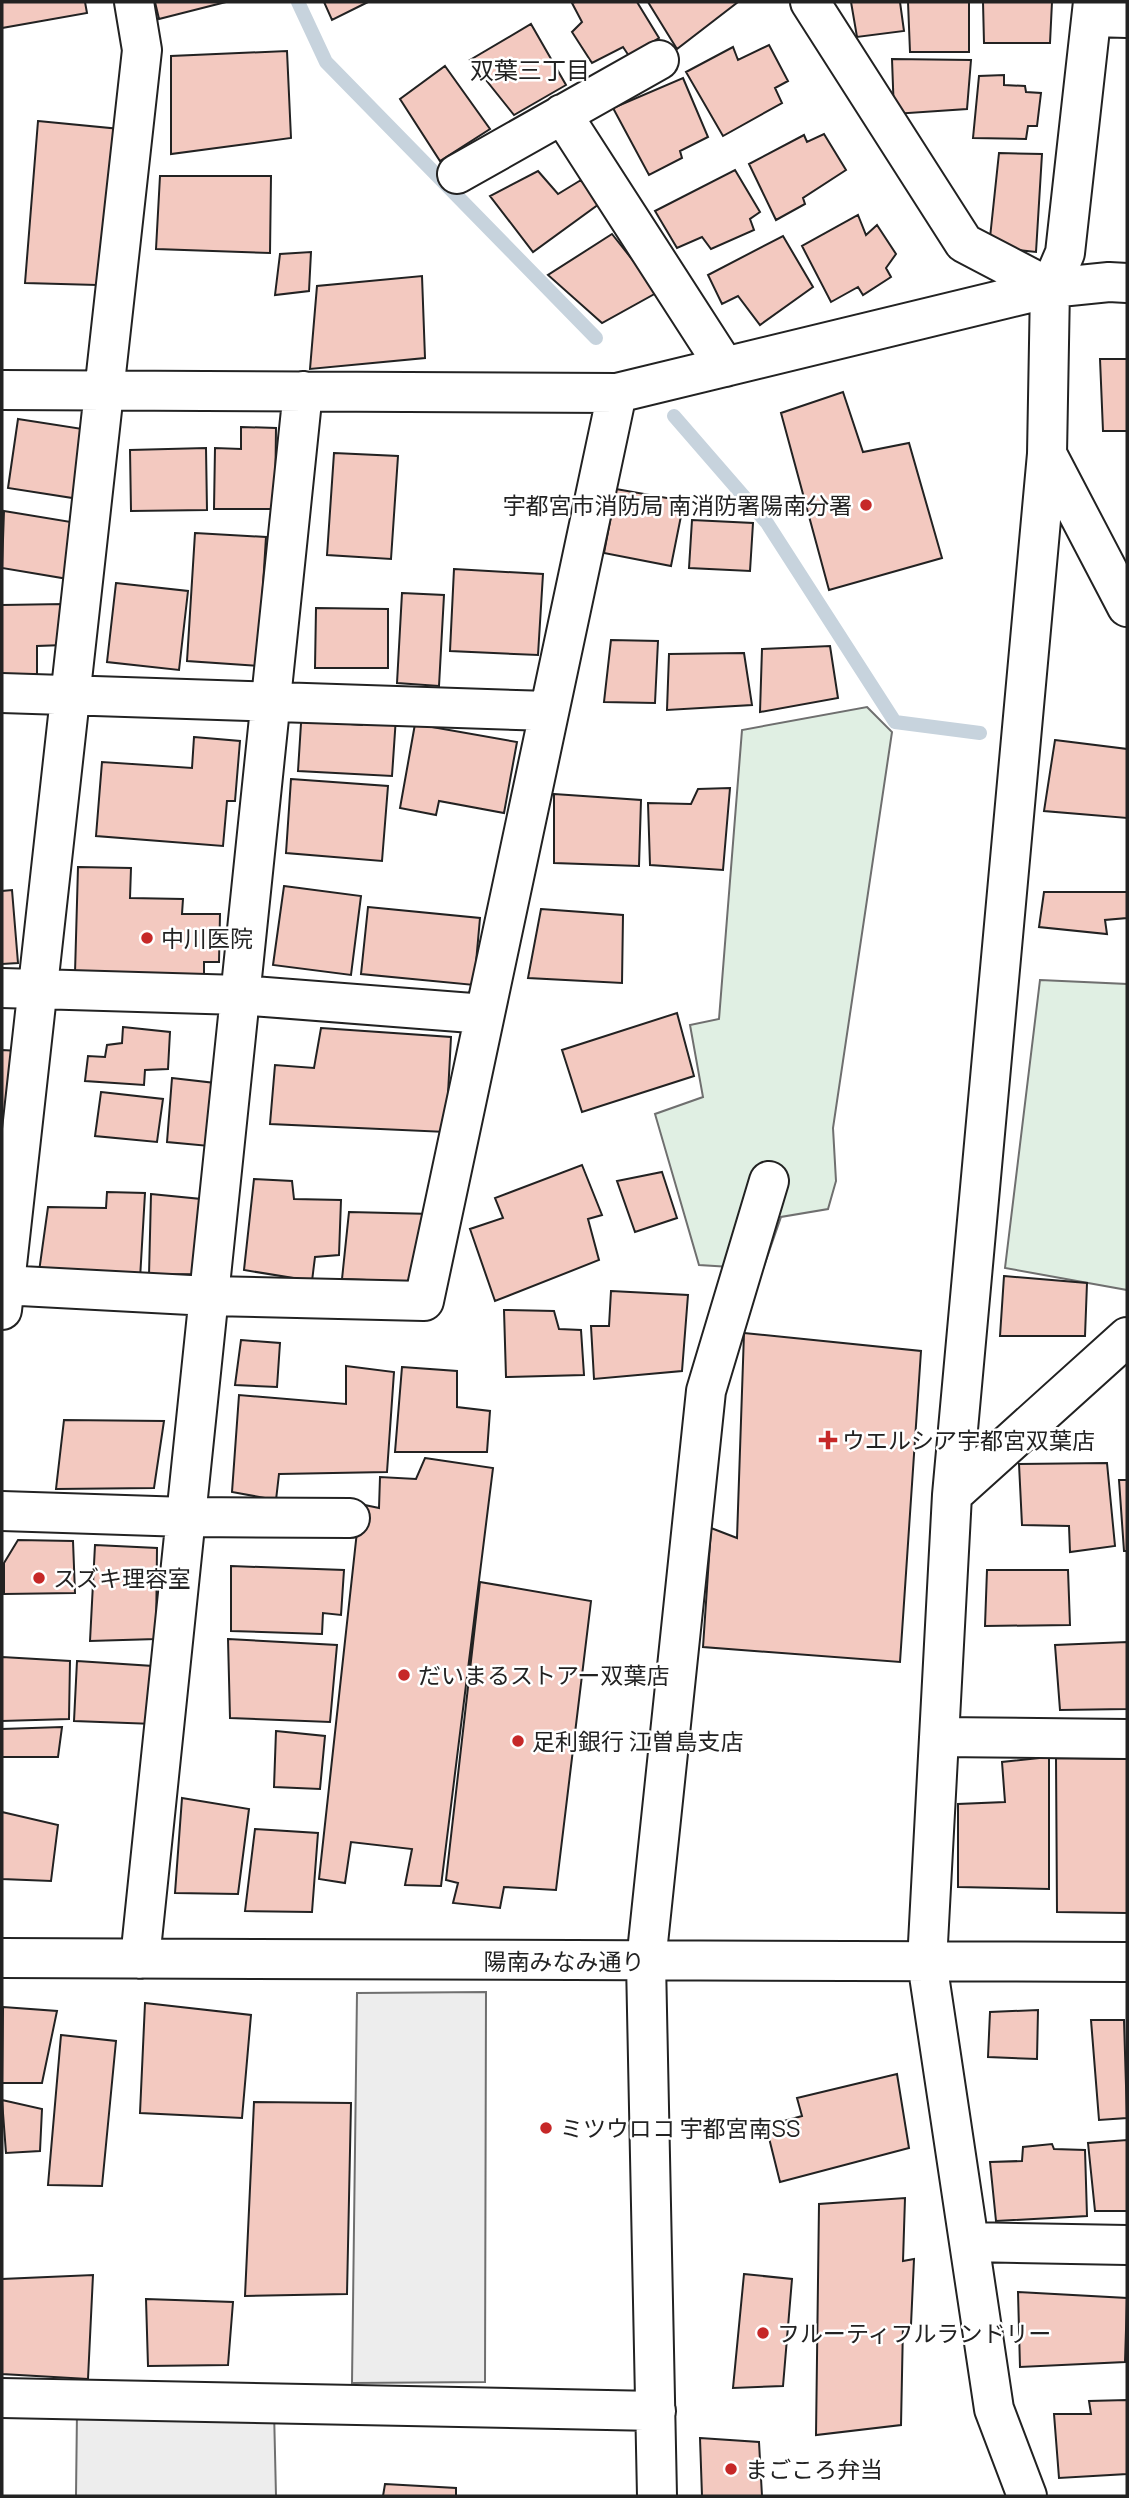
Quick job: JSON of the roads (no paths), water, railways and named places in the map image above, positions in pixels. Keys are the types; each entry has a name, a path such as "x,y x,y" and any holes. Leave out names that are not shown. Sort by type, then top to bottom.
{"street":[{"path":"134,2 142,50 69,697 20,989 3,1293 424,1301 617,393"},
{"path":"810,2 964,243 1050,288"},
{"path":"1027,2496 994,2409 927,1962 951,1495 1047,454 1050,288 1065,253 1104,12"},
{"path":"457,174 659,60"},
{"path":"562,114 725,367"},
{"path":"2,390 617,393 1050,288 1109,282 1127,284"},
{"path":"140,1959 303,391"},
{"path":"1047,454 1127,607"},
{"path":"2,693 549,711"},
{"path":"20,989 240,995 485,1014"},
{"path":"657,2496 646,1962 706,1391 769,1181"},
{"path":"951,1495 1127,1337"},
{"path":"2,1511 186,1517 350,1518"},
{"path":"939,1737 1127,1739"},
{"name":"陽南みなみ通り","path":"2,1958 1127,1962"},
{"path":"969,2242 1127,2245"},
{"path":"2,2398 656,2411"}],"waterway":[{"path":"298,2 326,62 596,338"},
{"path":"674,416 767,523 895,722 980,733"}],"place":[{"name":"宇都宮市消防局 南消防署陽南分署","path":"866,505"},
{"name":"中川医院","path":"147,938"},
{"name":"ウエルシア宇都宮双葉店","path":"828,1440"},
{"name":"スズキ理容室","path":"39,1578"},
{"name":"だいまるストアー双葉店","path":"404,1675"},
{"name":"足利銀行 江曽島支店","path":"518,1741"},
{"name":"ミツウロコ 宇都宮南SS","path":"546,2128"},
{"name":"フルーティフルランドリー","path":"763,2333"},
{"name":"まごころ弁当","path":"731,2469"}],"district":[{"name":"双葉三丁目","path":"530,69"}]}
